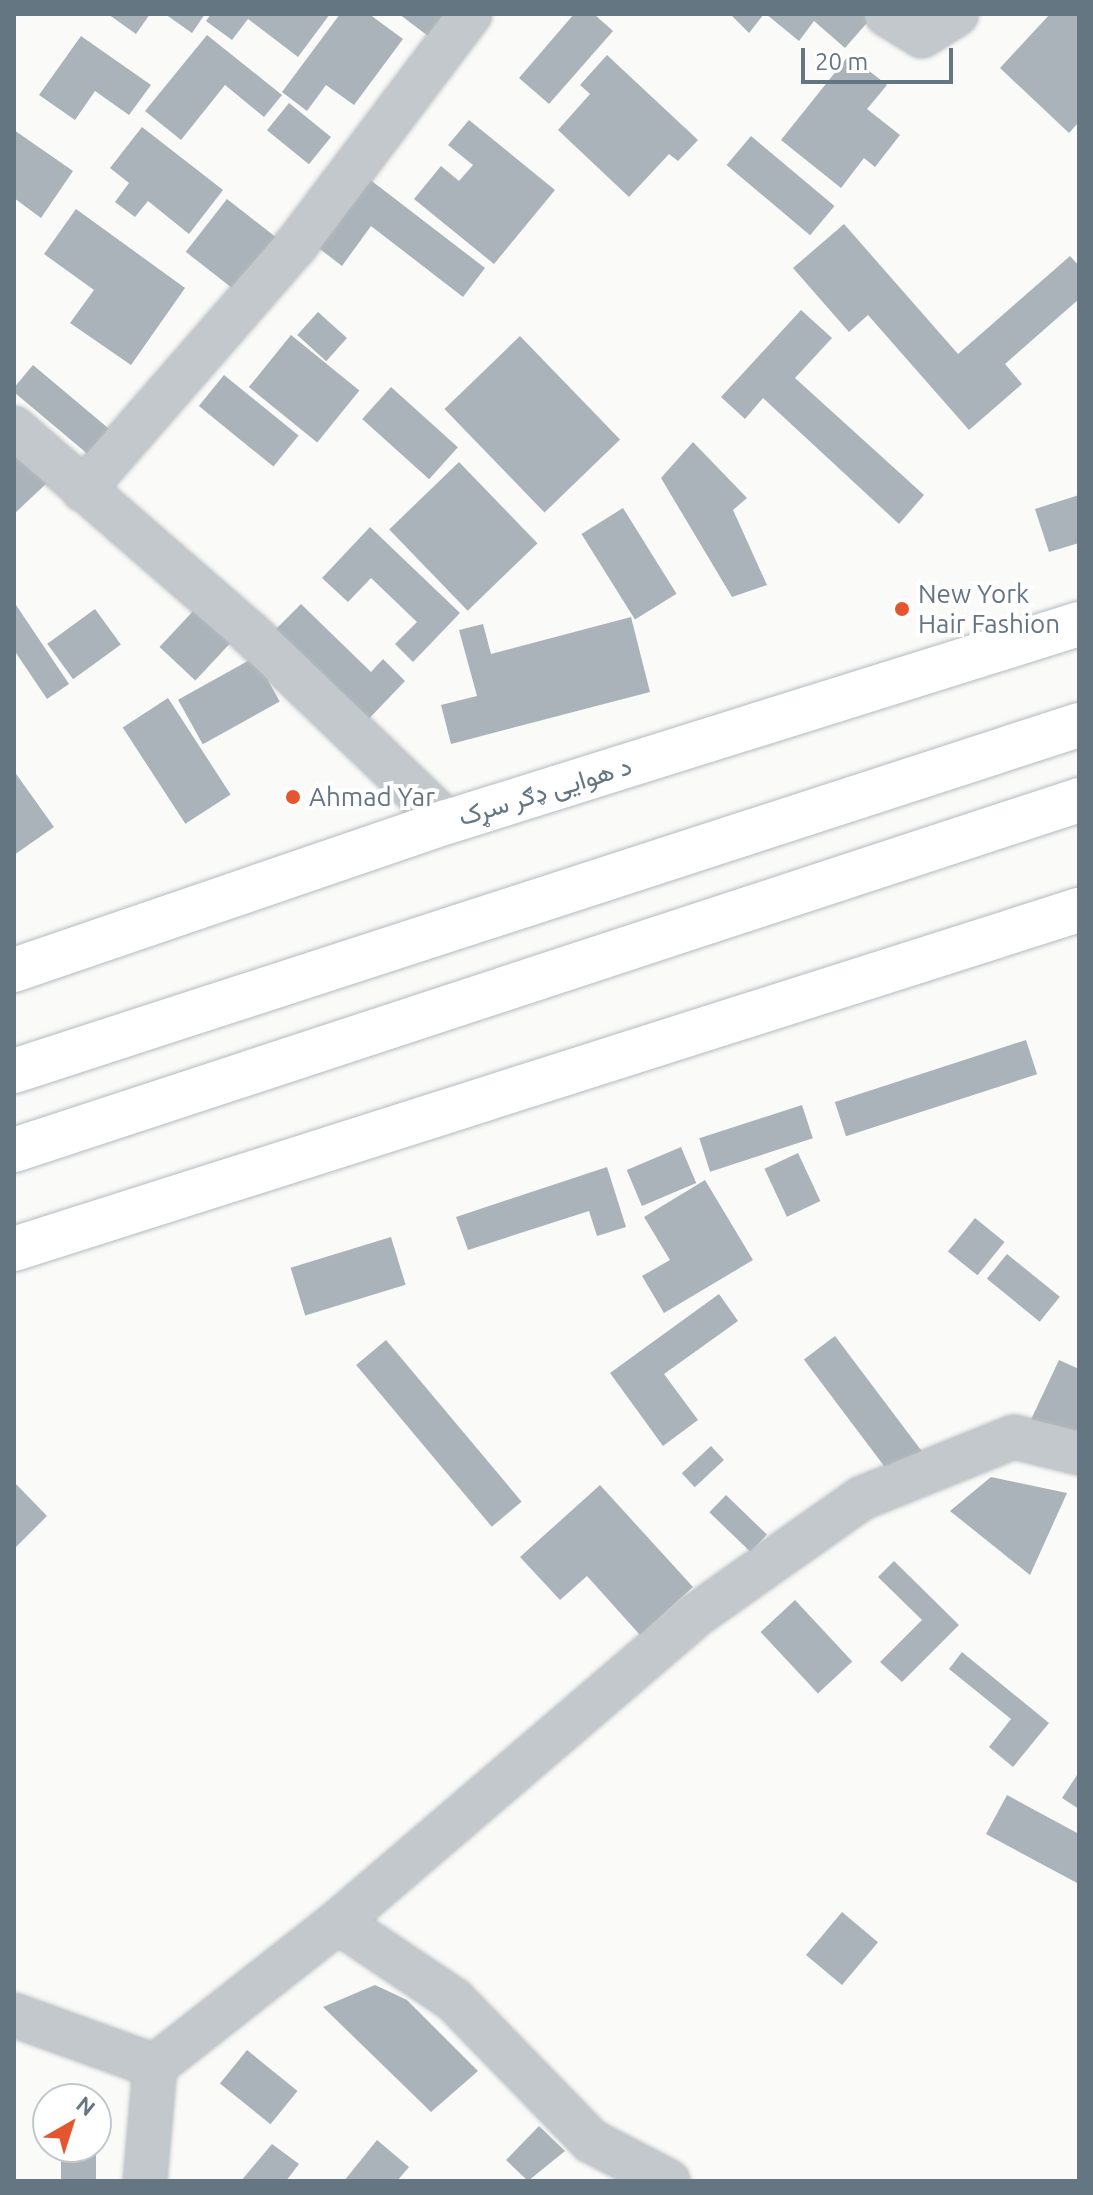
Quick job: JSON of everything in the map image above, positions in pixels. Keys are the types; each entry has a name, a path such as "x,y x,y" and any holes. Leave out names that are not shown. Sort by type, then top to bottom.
{"main road":[{"name":"د هوایی ډګر سړک","path":"14,970 447,822 1079,624"},
{"path":"14,1071 1079,725"},
{"path":"14,1150 1079,800"},
{"path":"14,1249 1079,910"}],"street":[{"path":"83,490 296,245 470,14"},
{"path":"886,14 922,36 957,14"},
{"path":"14,428 251,634 447,822"},
{"path":"145,2181 155,2066 338,1922 696,1615 862,1498 1014,1437 1079,1453"},
{"path":"338,1922 454,2000 591,2141 668,2181"},
{"path":"14,2015 155,2066"}],"building":[{"path":"108,14 150,14 136,34"},
{"path":"165,14 205,14 192,33"},
{"path":"211,14 330,14 298,57 248,19 232,40 206,21"},
{"path":"340,14 369,14 403,39 354,105 326,85 307,111 282,92"},
{"path":"399,14 457,14 436,42"},
{"path":"574,14 594,14 613,31 549,104 519,78"},
{"path":"730,14 764,14 749,33"},
{"path":"766,14 869,14 872,17 845,48 814,21 799,41"},
{"path":"1050,14 1079,14 1079,122 1069,133 1000,68"},
{"path":"207,35 282,95 264,117 225,85 181,140 145,111"},
{"path":"81,36 151,85 129,115 95,91 75,120 39,95"},
{"path":"607,55 698,140 678,161 669,154 629,197 558,130 590,94 580,85"},
{"path":"849,55 887,85 867,109 900,135 875,167 864,158 841,188 781,140"},
{"path":"289,103 331,137 309,164 267,130"},
{"path":"469,120 555,190 494,264 414,199 441,166 459,181 473,165 448,145"},
{"path":"142,127 223,190 189,234 148,201 135,217 115,202 129,183 110,168"},
{"path":"14,130 73,171 41,218 14,198"},
{"path":"751,136 834,206 810,235 727,165"},
{"path":"364,175 485,268 463,297 371,226 342,266 312,243"},
{"path":"227,199 288,246 246,299 186,252"},
{"path":"76,209 185,288 131,365 70,323 94,290 44,254"},
{"path":"844,224 958,354 1070,256 1079,266 1079,299 1005,364 1022,384 969,430 868,315 849,332 793,268"},
{"path":"801,310 832,338 795,378 924,495 899,524 763,398 745,419 721,397"},
{"path":"318,312 347,338 326,361 297,335"},
{"path":"291,335 359,390 317,442 249,387"},
{"path":"520,336 620,440 545,513 444,409"},
{"path":"33,365 116,434 95,460 14,392 14,388"},
{"path":"224,375 299,435 273,467 199,406"},
{"path":"391,387 458,447 429,479 362,419"},
{"path":"693,442 747,498 733,510 767,585 732,597 661,478"},
{"path":"14,444 49,481 14,514"},
{"path":"459,462 537,543 468,611 389,529"},
{"path":"1079,495 1079,543 1049,552 1035,509"},
{"path":"623,508 677,594 635,620 581,534"},
{"path":"370,527 460,613 413,662 395,644 417,622 371,578 348,602 322,578"},
{"path":"14,602 69,684 47,699 14,650"},
{"path":"301,604 371,672 383,659 405,681 363,725 270,635"},
{"path":"95,609 121,645 73,679 47,644"},
{"path":"195,609 231,642 195,680 160,647"},
{"path":"631,617 650,692 451,744 441,705 477,696 459,630 483,624 491,654"},
{"path":"255,657 280,702 203,744 178,700"},
{"path":"168,698 231,794 185,824 123,727"},
{"path":"14,771 54,827 14,855"},
{"path":"1026,1040 1037,1074 846,1136 835,1102"},
{"path":"802,1105 813,1138 710,1172 699,1138"},
{"path":"681,1147 696,1183 642,1206 627,1170"},
{"path":"798,1153 820,1201 787,1217 764,1169"},
{"path":"607,1167 626,1227 597,1236 589,1211 468,1250 456,1217"},
{"path":"705,1180 753,1260 664,1313 642,1276 670,1260 644,1217"},
{"path":"975,1218 1005,1242 977,1275 948,1251"},
{"path":"391,1237 406,1285 305,1316 291,1268"},
{"path":"1007,1254 1060,1297 1040,1322 987,1279"},
{"path":"719,1294 738,1321 664,1374 698,1420 663,1446 610,1373"},
{"path":"835,1336 922,1451 891,1474 804,1359"},
{"path":"386,1340 522,1502 492,1527 356,1365"},
{"path":"1059,1360 1079,1369 1079,1448 1027,1428"},
{"path":"711,1446 724,1460 695,1487 682,1473"},
{"path":"991,1477 1067,1493 1030,1575 950,1511"},
{"path":"14,1482 47,1516 14,1549"},
{"path":"600,1485 693,1587 640,1635 587,1576 560,1600 520,1557"},
{"path":"726,1495 767,1535 750,1552 709,1512"},
{"path":"894,1561 959,1625 902,1682 880,1662 922,1620 878,1577"},
{"path":"795,1600 852,1661 818,1693 761,1632"},
{"path":"962,1652 1049,1723 1013,1767 989,1747 1011,1719 949,1669"},
{"path":"1079,1772 1079,1809 1062,1798"},
{"path":"1007,1795 1079,1834 1079,1884 986,1834"},
{"path":"842,1912 878,1942 842,1985 806,1955"},
{"path":"375,1985 407,2000 478,2071 431,2112 323,2007"},
{"path":"247,2050 298,2091 270,2124 220,2083"},
{"path":"539,2126 565,2151 528,2181 506,2160"},
{"path":"377,2140 409,2167 397,2181 344,2181"},
{"path":"272,2144 299,2164 286,2181 241,2181"},
{"path":"61,2163 96,2163 96,2181 61,2181"}],"place":[{"name":"New York Hair Fashion","path":"902,609"},
{"name":"Ahmad Yar","path":"293,797"}]}
